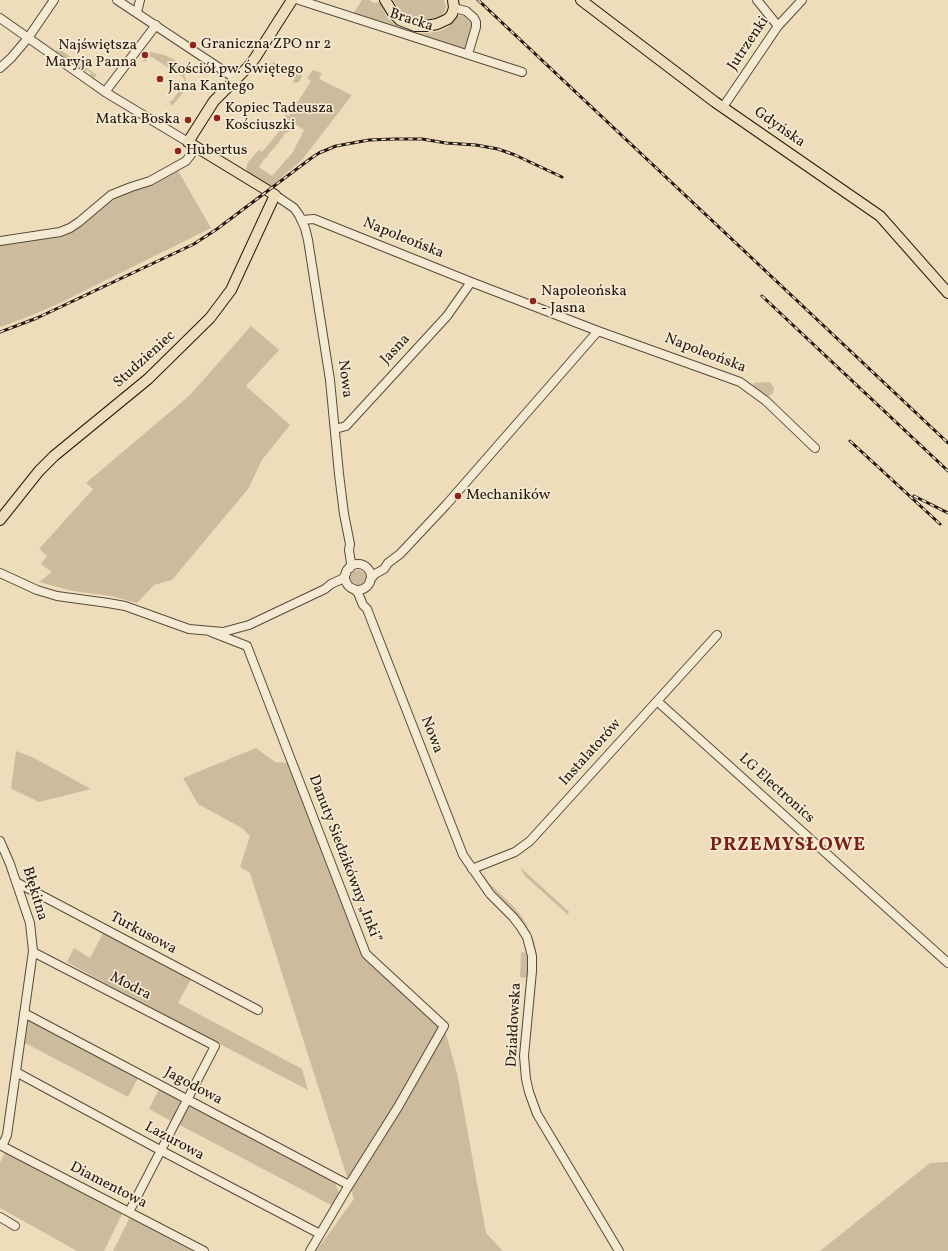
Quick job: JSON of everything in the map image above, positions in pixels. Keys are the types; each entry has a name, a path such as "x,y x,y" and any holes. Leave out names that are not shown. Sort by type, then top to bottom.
{"main road":[{"path":"275,195 192,145 214,101 255,58 292,0"},
{"path":"385,0 393,13 400,20 415,26 432,26 448,19 452,14 453,4"},
{"name":"Gdyńska","path":"581,0 723,107 880,216 948,293"},
{"name":"Studzieniec","path":"0,520 34,476 54,456 148,379 210,318 231,290 275,195"}],"street":[{"path":"0,68 11,58 28,38 54,0"},
{"path":"117,0 236,79"},
{"path":"137,12 140,0"},
{"name":"Bracka","path":"300,0 522,72"},
{"path":"757,0 778,26"},
{"name":"Jutrzenki","path":"723,107 778,26 802,0"},
{"name":"Bracka","path":"453,4 466,11 474,18 476,22 476,27 468,54"},
{"path":"0,18 105,92 192,145 186,161 150,181 111,195 70,228 60,232 0,241"},
{"path":"105,92 156,25"},
{"path":"275,195 294,208 302,220"},
{"name":"Napoleońska","path":"302,220 314,219 598,331 740,382 766,401 815,448"},
{"name":"Nowa","path":"302,220 308,240 326,354 344,514 350,544 360,565"},
{"name":"Jasna","path":"335,429 346,426 447,316 471,282"},
{"path":"368,570 388,563 400,554 446,505 598,331"},
{"name":"Nowa","path":"348,571 351,563 349,550 350,544"},
{"path":"325,589 351,588 361,590 376,574 384,569 388,563"},
{"path":"0,573 37,590 57,596 124,606 189,629 211,632 230,632 249,625 325,589 342,579 353,566 360,565 368,570 370,574 368,583"},
{"path":"348,571 346,582 351,588"},
{"name":"Nowa","path":"367,609 368,583"},
{"name":"Nowa","path":"351,588 358,593 363,605 367,609 455,836 463,855 472,869"},
{"name":"Danuty Siedzikówny „Inki”","path":"211,632 247,646 366,954 444,1026 398,1107 310,1251"},
{"name":"Instalatorów","path":"472,869 515,852 530,841 717,635"},
{"name":"LG Electronics","path":"657,701 948,963"},
{"name":"Błękitna","path":"0,841 30,923 33,952 7,1135 4,1142 0,1145"},
{"name":"Działdowska","path":"472,869 490,894 520,926 527,937 532,956 532,971 524,1056 526,1079 538,1114 619,1251"},
{"name":"Turkusowa","path":"16,882 258,1010"},
{"name":"Modra","path":"33,952 215,1046 187,1099"},
{"name":"Jagodowa","path":"24,1013 349,1185"},
{"name":"Lazurowa","path":"16,1072 320,1234"},
{"path":"128,1212 187,1099"},
{"name":"Diamentowa","path":"0,1145 204,1251"},
{"path":"0,1217 15,1226"}],"shaded area":[{"path":"362,0 369,0 374,3 379,2 387,17 395,24 419,33 441,31 449,26 458,16 462,15 473,27 467,50 352,15"},
{"path":"393,0 444,0 446,7 444,13 432,20 414,20 403,14"},
{"path":"58,48 97,74 94,78 87,70 85,72 56,51"},
{"path":"151,52 164,55 175,60 183,69 186,81 182,94 172,106 169,102 172,101 184,83 183,77 152,57 149,57 145,62 143,61 148,53"},
{"path":"274,62 299,71 302,76 299,82 294,83 295,78 273,65 270,68 270,64"},
{"path":"313,70 322,73 319,79 352,95 302,160 270,187 247,172 246,169 248,162 259,150 262,152 283,127 282,125 289,128 290,131 284,134 283,138 281,138 278,144 269,153 268,157 264,159 259,167 272,176 293,152 304,130 287,119 285,115 286,114 289,116 311,81 307,78"},
{"path":"177,169 211,228 56,305 0,327 0,244 73,229 103,205 116,197"},
{"path":"251,326 279,350 246,386 290,425 262,460 248,489 172,580 154,585 137,603 111,596 73,591 39,582 52,572 41,564 47,556 39,549 93,489 86,483 190,395"},
{"path":"754,383 771,383 774,388 773,393 769,396 763,395 753,386"},
{"path":"358,570 364,572 366,578 364,584 358,586 352,584 350,578 352,572"},
{"path":"256,748 275,762 291,763 342,886 371,964 446,1034 457,1073 486,1233 503,1251 316,1251 354,1199 250,873 240,867 250,836 242,828 198,804 183,778"},
{"path":"16,751 32,757 91,789 39,802 12,789"},
{"path":"520,867 569,911 568,915 525,876"},
{"path":"485,871 485,877 489,883 514,907 523,918 534,941 537,954 537,968 532,1017 530,1017 534,975 527,931 514,911 485,881 484,876"},
{"path":"103,933 191,979 178,1003 302,1069 308,1090 124,994 67,962 74,948 90,958"},
{"path":"521,953 526,953 529,958 529,975 525,978 520,977"},
{"path":"28,1019 138,1078 128,1097 25,1043"},
{"path":"159,1089 182,1101 171,1121 149,1109"},
{"path":"189,1104 334,1181 340,1195 333,1206 178,1124"},
{"path":"5,1152 123,1212 104,1251 77,1251 0,1208 0,1163"},
{"path":"948,1162 948,1251 820,1251 930,1163"},
{"path":"130,1217 191,1249 190,1251 113,1251"}],"railway":[{"path":"478,0 948,443"},
{"path":"0,332 37,318 194,244 217,229 310,159 319,153 336,146 369,140 394,139 422,139 446,143 476,145 498,149 515,155 562,177"},
{"path":"762,296 948,471"},
{"path":"850,441 940,524"},
{"path":"914,496 948,513"}],"place":[{"name":"Graniczna ZPO nr 2","path":"193,45"},
{"name":"Najświętsza Maryja Panna","path":"145,55"},
{"name":"Kościół pw. Świętego Jana Kantego","path":"160,79"},
{"name":"Kopiec Tadeusza Kościuszki","path":"217,118"},
{"name":"Matka Boska","path":"188,120"},
{"name":"Hubertus","path":"178,151"},
{"name":"Napoleońska - Jasna","path":"533,301"},
{"name":"Mechaników","path":"458,496"}],"district":[{"name":"PRZEMYSŁOWE","path":"788,847"}]}
